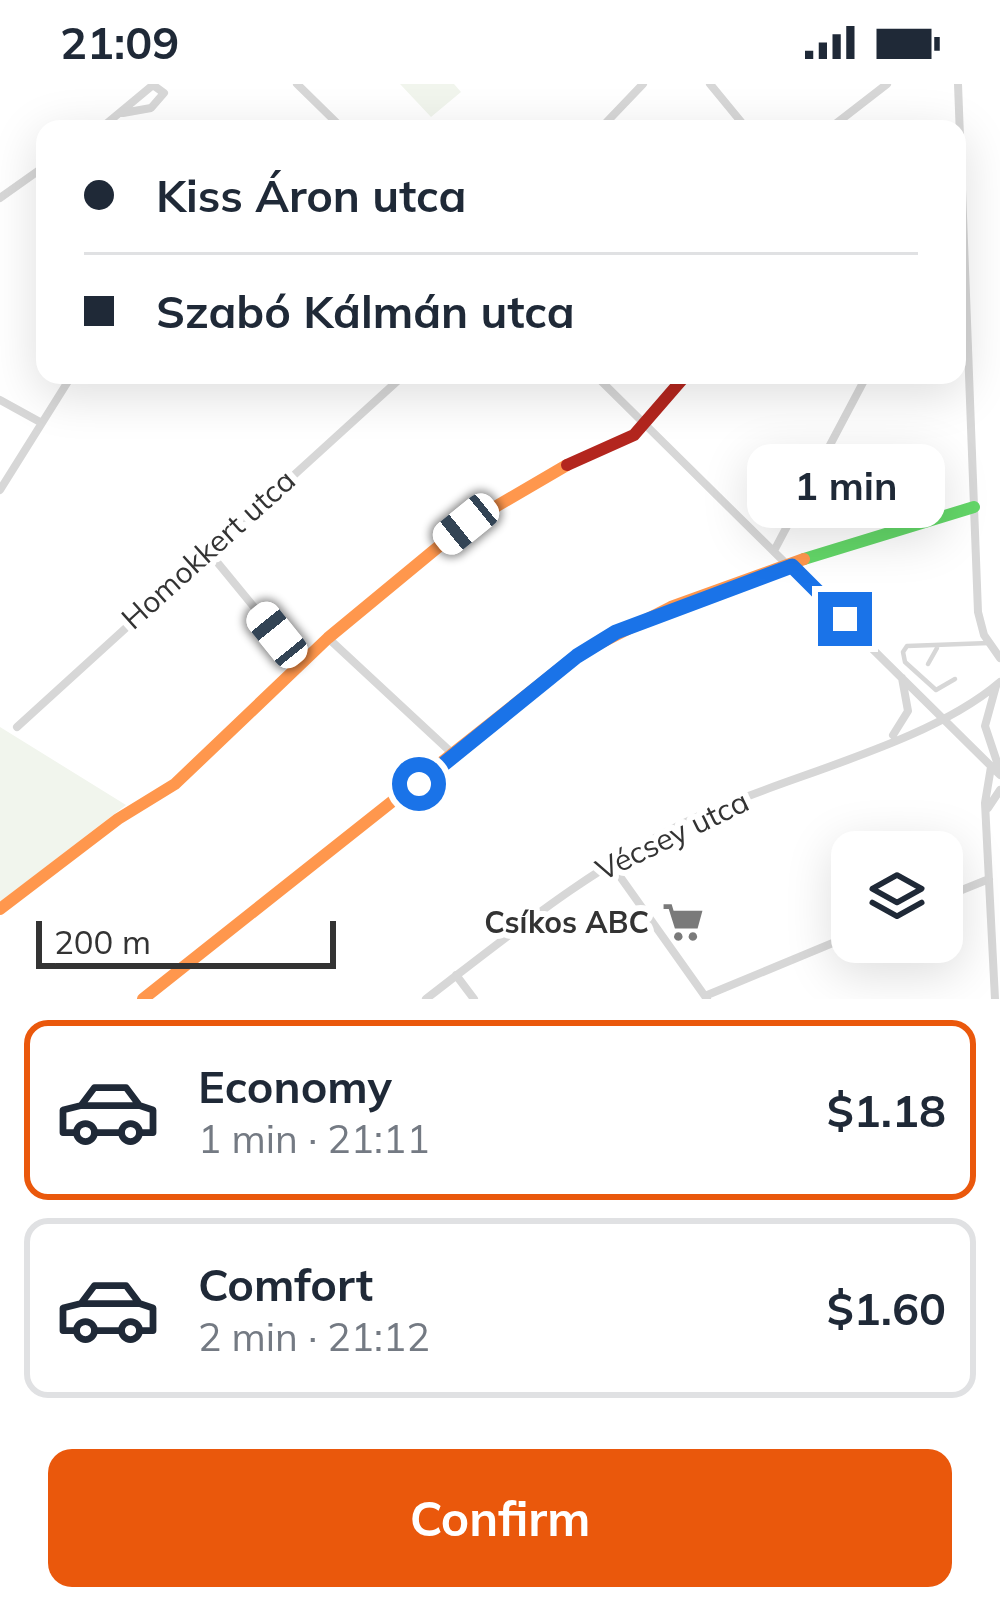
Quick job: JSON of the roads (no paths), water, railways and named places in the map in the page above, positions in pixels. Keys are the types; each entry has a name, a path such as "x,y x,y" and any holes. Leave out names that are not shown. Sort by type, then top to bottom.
{"street":[{"path":"297,84 334,120"},
{"path":"609,120 643,84"},
{"path":"710,84 740,120"},
{"path":"840,120 886,84"},
{"path":"958,84 959,120"},
{"path":"113,120 153,85 164,93 151,108 123,113"},
{"path":"0,198 36,172"},
{"path":"966,296 978,612 996,651"},
{"path":"0,490 66,384"},
{"name":"Homokkert utca","path":"17,727 394,384"},
{"path":"605,384 997,770"},
{"path":"0,909 118,819 175,784 328,638 502,499 646,424 679,384"},
{"path":"775,549 862,384"},
{"path":"0,400 40,422"},
{"path":"143,999 577,656 616,632 792,566 974,508"},
{"path":"208,550 300,663"},
{"path":"328,638 454,755"},
{"path":"889,740 908,711 898,671"},
{"path":"995,999 987,809 997,770 985,726 999,684"},
{"name":"Vécsey utca","path":"426,999 609,861 701,815 945,718 999,684"},
{"path":"987,809 1000,790"},
{"path":"609,861 706,997 831,944"},
{"path":"963,890 989,879"},
{"path":"457,975 474,999"}],"lane":[{"path":"955,679 940,691 902,656 905,648 952,644 996,651"},
{"path":"952,644 952,654"},
{"path":"920,655 933,645"},
{"path":"933,645 930,661 935,671"}],"place":[{"name":"Csíkos ABC","path":"683,922"}]}
